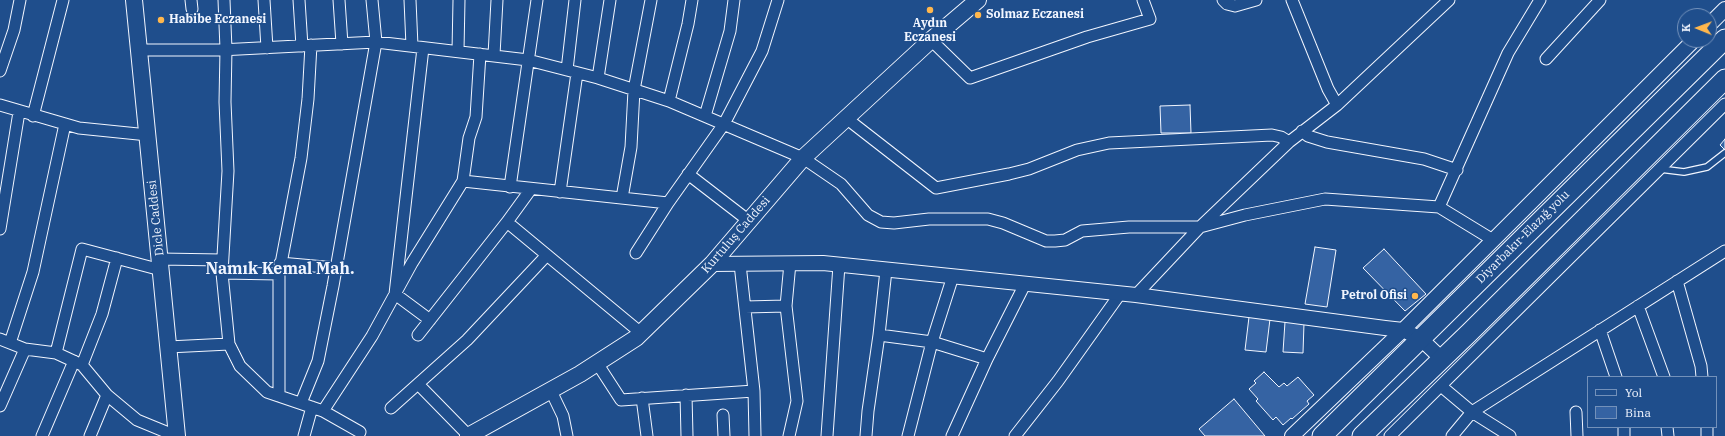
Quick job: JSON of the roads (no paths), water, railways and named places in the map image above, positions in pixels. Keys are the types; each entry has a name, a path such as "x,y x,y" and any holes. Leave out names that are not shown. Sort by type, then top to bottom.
{"highway":[{"name":"Diyarbakır-Elazığ yolu","path":"1322,436 1725,39"},
{"path":"1362,436 1442,359 1653,163 1725,79"}],"main road":[{"name":"Dicle Caddesi","path":"134,0 177,436"},
{"name":"Kurtuluş Caddesi","path":"477,434 597,363 641,334 712,264 803,158 931,40 978,0"}],"street":[{"path":"0,71 14,30 20,0"},
{"path":"32,116 63,0"},
{"path":"224,0 226,49 225,102 228,172 222,273 229,344 240,366 267,392 323,411 360,432"},
{"path":"264,0 267,48"},
{"path":"279,396 279,268 302,158 308,99 307,46 299,0"},
{"path":"339,0 342,44"},
{"path":"304,436 306,405 318,360 336,268 376,42 372,0"},
{"path":"395,294 417,47 410,0"},
{"path":"458,0 458,51"},
{"path":"494,55 497,0"},
{"path":"510,187 537,0"},
{"path":"560,192 572,72 575,0"},
{"path":"598,78 610,0"},
{"path":"622,198 630,147 634,90 651,0"},
{"path":"668,101 688,24 692,0"},
{"path":"705,116 730,31 734,0"},
{"path":"636,253 668,203 724,124 762,52 778,0"},
{"path":"931,40 970,78 1087,37 1150,19 1143,0"},
{"path":"1223,0 1227,4 1235,6 1256,0"},
{"path":"1292,0 1328,89 1337,105"},
{"path":"1136,296 1200,227 1289,142 1337,105 1449,0"},
{"path":"1439,207 1508,53 1540,0"},
{"path":"1546,58 1600,0"},
{"path":"1717,17 1725,9"},
{"path":"139,50 267,48 376,42 528,60 598,78 668,101 803,158 841,184 868,215 881,222 894,223 929,219 988,219 1003,222 1046,241 1055,241 1064,240 1082,231 1129,226 1200,227 1245,215 1325,199 1439,207 1493,240"},
{"path":"1292,436 1403,330 1686,48"},
{"path":"323,411 372,336 412,263 462,181 469,138 476,117 480,54"},
{"path":"1390,436 1441,386 1653,163 1725,104"},
{"path":"0,105 32,116 79,128 148,135"},
{"path":"0,230 19,112"},
{"path":"846,118 936,188 1016,172 1045,163 1077,150 1109,143 1272,135 1281,137 1289,142"},
{"path":"65,124 32,272 5,341 25,349 56,353 78,363 107,395 137,420 177,436"},
{"path":"1302,131 1308,136 1327,142 1424,158 1456,170"},
{"path":"688,174 750,221"},
{"path":"462,181 668,203"},
{"path":"418,335 507,222 531,189"},
{"path":"507,222 641,334"},
{"path":"56,353 82,249 117,258 160,264 222,260"},
{"path":"1452,436 1472,412 1725,251"},
{"path":"391,408 467,340 547,255"},
{"path":"42,436 102,314 117,258"},
{"path":"712,264 790,263 839,265 1120,294 1403,330 1421,340 1442,359"},
{"path":"789,436 797,401 786,306 790,263"},
{"path":"740,264 754,391 754,436"},
{"path":"827,436 839,265"},
{"path":"222,273 279,268 336,268"},
{"path":"866,436 886,270"},
{"path":"908,436 932,342 953,276"},
{"path":"1677,281 1701,366 1702,376"},
{"path":"952,436 987,359 1025,284"},
{"path":"395,294 430,320"},
{"path":"1015,436 1058,381 1120,294"},
{"path":"745,307 786,306"},
{"path":"1638,306 1664,376"},
{"path":"1600,330 1616,376"},
{"path":"879,335 932,342 987,359"},
{"path":"168,347 229,344"},
{"path":"0,406 25,349"},
{"path":"597,363 621,400 754,391"},
{"path":"418,384 477,434"},
{"path":"1441,386 1472,412 1510,436"},
{"path":"551,391 563,416 567,436"},
{"path":"90,436 107,395"},
{"path":"686,395 687,436"},
{"path":"642,398 647,436"},
{"path":"1576,412 1577,436"},
{"path":"724,415 724,436"}],"lane":[{"path":"1653,163 1684,172 1708,167 1725,153"}],"place":[{"name":"Aydın Eczanesi","path":"930,10"},
{"name":"Solmaz Eczanesi","path":"978,15"},
{"name":"Habibe Eczanesi","path":"161,20"},
{"name":"Petrol Ofisi","path":"1415,296"}],"district":[{"name":"Namık Kemal Mah.","path":"280,269"}]}
